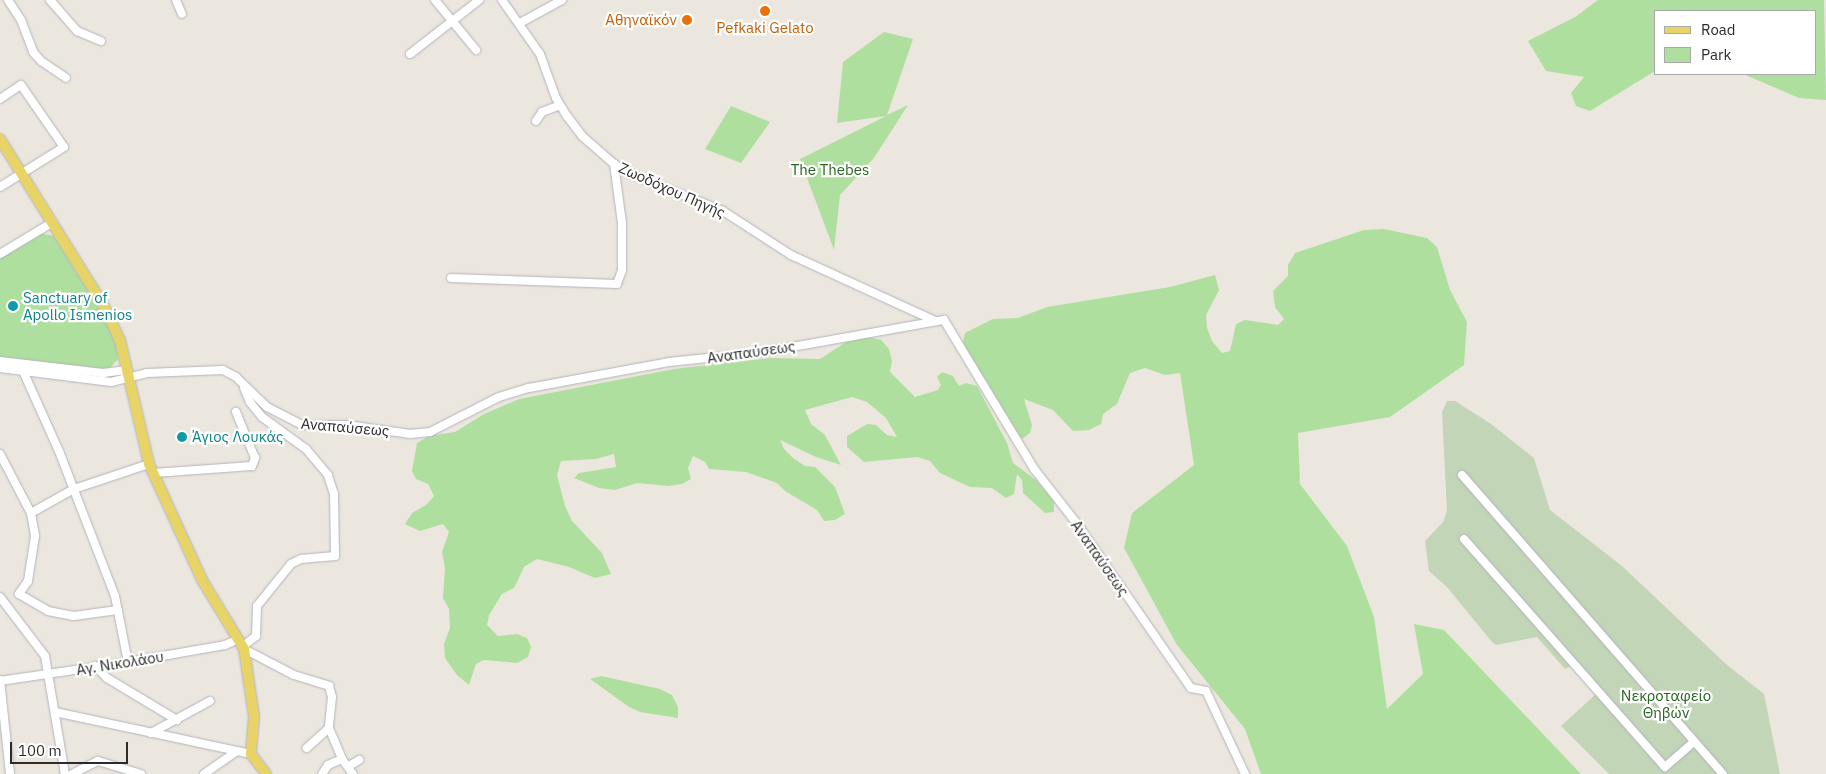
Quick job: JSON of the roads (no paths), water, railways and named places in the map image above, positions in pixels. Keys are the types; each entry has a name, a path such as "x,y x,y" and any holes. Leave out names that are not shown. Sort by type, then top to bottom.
{"main road":[{"path":"0,139 104,306 120,340 151,469 202,580 242,645 254,717 250,754 266,774"}],"street":[{"path":"8,0 21,20 33,52 41,62 66,78"},
{"path":"50,0 77,31 101,41"},
{"path":"176,0 182,14"},
{"path":"436,0 476,50"},
{"path":"410,54 479,0"},
{"name":"Ζωοδόχου Πηγής","path":"502,0 540,54 560,105 582,136 614,164 626,172 723,211 791,256 936,321"},
{"path":"520,23 562,0"},
{"path":"0,99 21,85 64,147 0,187"},
{"path":"536,121 542,112 560,105"},
{"path":"451,278 617,284 622,270 622,224 614,164"},
{"path":"0,253 53,222"},
{"path":"904,327 910,309"},
{"name":"Αναπαύσεως","path":"18,368 112,382 128,374 223,370 267,407 302,425 347,425 410,434 430,432 499,397 529,388 592,375 764,352 944,320 1035,470 1078,525 1191,688 1206,691 1245,774"},
{"path":"0,361 18,368 74,489 118,610 128,662"},
{"path":"0,368 18,368"},
{"path":"244,386 250,402 262,417 306,449 328,476 334,494 335,556 300,559 291,564 257,606 256,636 242,645 294,675 329,686 332,697 329,728 342,760 351,770 359,760"},
{"path":"31,513 74,489 151,469 252,466 255,458 236,412"},
{"path":"0,454 31,513 36,536 28,581 19,594 1,598 42,650 48,674 65,774"},
{"path":"1462,476 1723,774"},
{"path":"1464,540 1665,768 1694,742"},
{"path":"19,594 48,611 74,616 118,610"},
{"name":"Αγ. Νικολάου","path":"0,680 128,662 225,645 242,645"},
{"path":"95,666 107,678 176,720"},
{"path":"0,680 10,774"},
{"path":"151,733 210,701"},
{"path":"55,712 250,754"},
{"path":"307,748 329,728"},
{"path":"204,774 237,751"},
{"path":"322,774 328,764 342,760"},
{"path":"72,774 98,761 141,774"}],"place":[{"name":"Pefkaki Gelato","path":"765,11"},
{"name":"Αθηναϊκόν","path":"687,20"},
{"name":"Sanctuary of Apollo Ismenios","path":"13,306"},
{"name":"Άγιος Λουκάς","path":"182,437"}],"park label":[{"name":"The Thebes","path":"830,170"},
{"name":"Νεκροταφείο Θηβών","path":"1666,704"}]}
